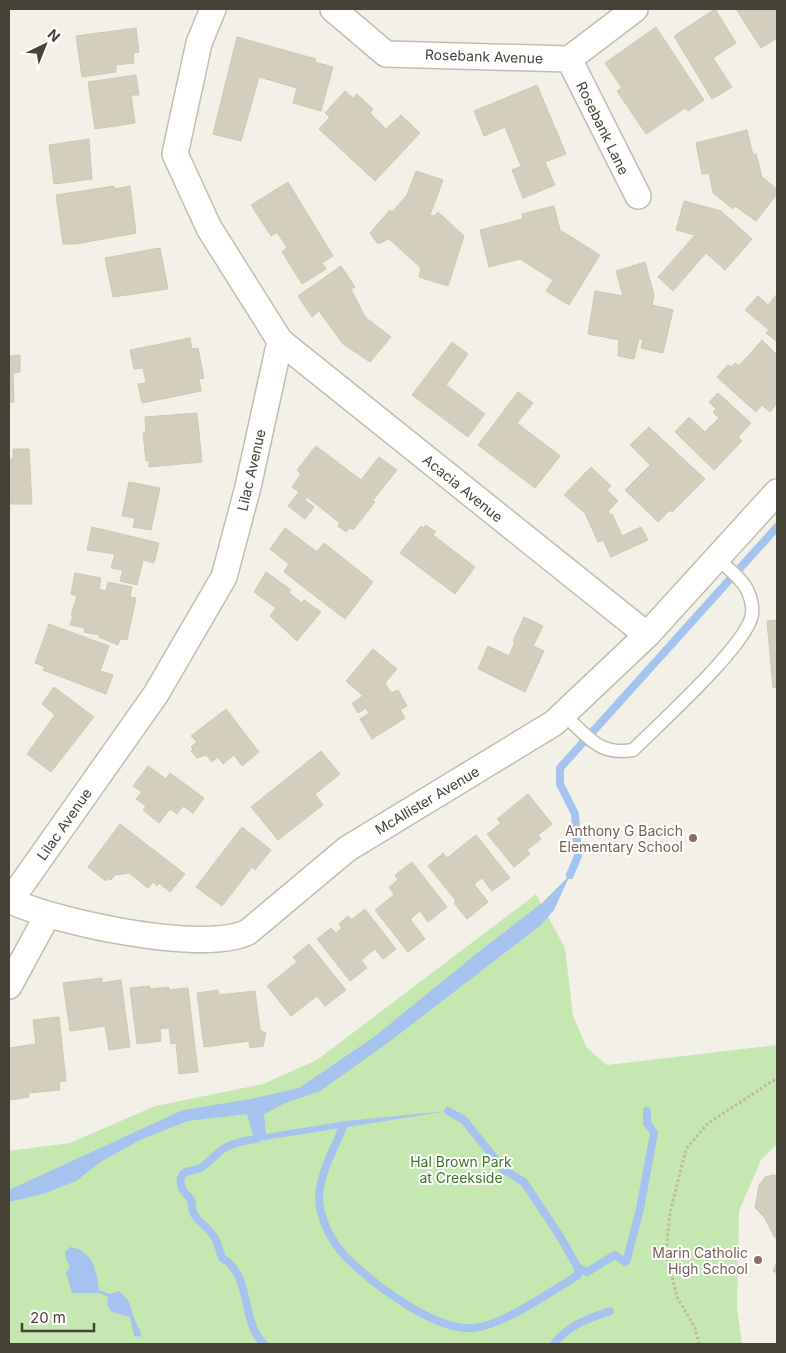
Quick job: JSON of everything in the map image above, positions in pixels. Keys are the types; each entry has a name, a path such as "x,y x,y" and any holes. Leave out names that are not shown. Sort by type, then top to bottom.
{"street":[{"path":"214,9 199,43 175,154 210,228 280,341"},
{"name":"Rosebank Avenue","path":"333,9 386,54 569,59"},
{"path":"569,59 635,9"},
{"name":"Rosebank Lane","path":"569,59 638,196"},
{"name":"Acacia Avenue","path":"280,341 647,635"},
{"name":"Lilac Avenue","path":"10,900 156,694 224,577 248,487 280,341"},
{"name":"McAllister Avenue","path":"10,900 47,916 117,930 217,940 242,935 262,922 347,849 554,723 569,720 777,492"},
{"path":"9,986 47,916"}],"lane":[{"path":"569,720 602,749 616,753 633,750 723,660 743,635 752,615 748,590 717,558"}],"path":[{"path":"699,1344 695,1328 677,1297 666,1254 670,1213 686,1149 707,1124 777,1078"}],"green space":[{"name":"Hal Brown Park at Creekside","path":"536,894 565,948 573,1016 587,1048 607,1065 777,1045 777,1144 761,1160 739,1211 737,1308 742,1344 9,1344 9,1151 70,1143 155,1106 263,1084 317,1060"}],"water":[{"path":"570,875 554,910 541,925 389,1042 320,1091 285,1103 264,1114 266,1134 345,1121 448,1111 259,1141 253,1135 247,1114 188,1121 140,1140 102,1161 76,1181 43,1194 9,1202 9,1190 183,1110 251,1099 299,1088 374,1037 542,903"},
{"path":"70,1247 84,1252 92,1262 97,1275 99,1290 109,1294 119,1291 130,1303 142,1337 134,1336 130,1317 112,1312 107,1305 108,1297 99,1293 72,1293 66,1273 70,1266 66,1260 65,1252"}],"building":[{"path":"715,9 736,43 713,58 732,87 712,99 674,36"},
{"path":"736,9 777,9 777,25 775,26 777,38 761,48"},
{"path":"656,27 704,100 688,111 685,108 646,134 617,91 622,88 605,63"},
{"path":"136,28 139,52 133,53 134,63 116,65 116,72 82,77 76,36"},
{"path":"237,37 316,59 315,62 333,67 321,111 293,103 297,88 259,77 241,141 213,134"},
{"path":"136,75 139,95 131,95 135,123 95,129 88,82"},
{"path":"537,85 566,154 545,162 555,185 523,198 512,170 521,166 505,127 484,136 474,111"},
{"path":"345,91 353,98 357,94 373,109 370,113 386,129 401,115 420,133 375,181 319,129 330,117 325,113"},
{"path":"747,130 753,155 756,154 762,177 777,189 777,194 756,221 735,206 733,209 713,193 709,173 702,174 696,143"},
{"path":"89,139 92,179 54,184 49,145"},
{"path":"416,171 443,180 430,215 434,216 438,212 464,236 448,286 419,277 421,268 389,239 378,244 370,233 390,210 392,212 407,195"},
{"path":"288,182 333,256 322,263 326,269 302,284 282,252 287,248 277,232 271,236 251,205"},
{"path":"114,186 115,189 130,186 136,233 76,244 63,244 56,195"},
{"path":"684,201 721,211 752,239 725,270 706,253 673,291 658,277 695,235 676,230"},
{"path":"554,206 560,230 600,255 569,305 546,291 553,280 520,259 489,267 480,230 523,219 522,214"},
{"path":"160,248 168,289 113,297 105,258"},
{"path":"645,262 654,295 652,305 673,310 663,353 641,348 643,339 639,339 634,359 618,356 619,340 588,334 595,291 623,296 616,271"},
{"path":"341,266 355,287 351,289 365,317 391,337 370,362 343,344 319,311 312,317 298,296"},
{"path":"777,294 777,342 766,333 769,330 745,310 758,296 768,305"},
{"path":"190,338 192,349 198,348 204,378 199,379 201,391 142,403 138,384 146,383 143,368 134,369 130,350"},
{"path":"762,340 777,355 777,403 770,412 762,405 756,412 717,377 728,365 731,367 735,363 739,366"},
{"path":"452,342 468,354 446,385 485,414 468,437 412,395"},
{"path":"20,355 20,372 13,373 14,402 9,402 9,356"},
{"path":"518,392 533,403 517,423 560,456 535,488 478,445"},
{"path":"718,393 751,423 738,437 742,441 714,470 675,432 689,417 705,432 719,418 713,412 716,409 709,402"},
{"path":"197,413 202,462 149,467 149,460 146,461 143,433 146,433 145,417"},
{"path":"649,427 705,479 672,512 670,510 658,522 625,490 650,465 630,445"},
{"path":"316,446 361,480 379,457 397,470 374,499 365,494 375,502 353,530 350,528 346,532 338,526 340,523 307,497 305,500 314,507 305,519 288,506 299,492 292,487 301,474 297,470"},
{"path":"13,449 29,449 32,504 9,504 9,459 13,459"},
{"path":"591,467 611,486 607,490 618,501 608,511 610,515 612,514 622,536 641,527 648,540 611,557 603,540 598,542 585,513 564,495"},
{"path":"129,482 160,488 151,530 133,527 135,518 122,516"},
{"path":"426,525 436,532 433,535 475,567 455,594 400,553 421,526 423,528"},
{"path":"92,527 159,543 154,563 143,560 137,585 120,581 123,570 111,568 115,554 87,550"},
{"path":"285,528 317,552 324,543 373,582 345,619 284,572 289,564 270,549"},
{"path":"266,572 291,590 289,593 302,603 304,600 321,612 297,641 270,616 276,608 254,592"},
{"path":"75,573 101,578 99,589 106,591 108,582 132,587 130,597 136,598 127,640 120,639 118,645 99,637 99,635 84,632 85,628 70,625 77,596 71,594"},
{"path":"524,617 543,626 533,646 544,651 525,692 478,669 488,646 509,656 515,642 513,641"},
{"path":"777,620 777,687 773,688 767,621"},
{"path":"49,624 109,646 100,671 113,675 106,694 43,670 45,667 35,663"},
{"path":"373,649 397,669 385,683 391,693 398,690 407,706 400,710 405,718 372,739 360,719 369,713 366,708 358,713 352,703 363,696 346,681"},
{"path":"54,687 94,717 51,772 27,754 55,715 42,704"},
{"path":"226,709 259,752 242,766 234,755 223,764 218,757 212,762 206,755 197,758 191,751 193,749 191,747 197,742 191,736"},
{"path":"321,751 340,774 315,794 323,805 278,840 251,807"},
{"path":"148,766 166,779 170,773 204,798 193,813 183,806 177,814 170,809 159,823 143,810 146,806 136,799 142,792 133,786"},
{"path":"528,794 552,824 538,835 541,839 527,850 530,854 514,867 487,834 501,823 497,819"},
{"path":"120,824 185,874 170,892 159,883 157,886 153,882 148,888 129,873 115,875 111,880 108,878 106,881 88,867"},
{"path":"242,827 271,850 255,870 252,867 222,906 196,887"},
{"path":"476,835 510,878 492,891 482,878 474,884 488,902 467,919 454,903 456,901 428,866 443,853 447,858"},
{"path":"412,862 447,907 428,922 420,911 410,919 425,939 408,952 375,910 394,895 389,887 398,880 395,875"},
{"path":"365,909 396,949 383,959 375,949 361,960 367,968 350,981 317,939 331,928 336,933 342,928 339,924 348,916 351,920"},
{"path":"309,944 346,990 325,1006 317,996 291,1016 267,986 297,962 293,957"},
{"path":"102,978 102,983 121,980 130,1047 109,1050 105,1026 70,1031 63,983"},
{"path":"150,986 150,989 169,987 169,990 188,988 198,1072 179,1074 176,1043 171,1044 169,1028 160,1029 161,1041 137,1044 130,988"},
{"path":"218,990 219,995 255,991 260,1030 266,1033 263,1046 250,1048 249,1041 204,1047 197,993"},
{"path":"59,1017 66,1081 59,1082 60,1090 28,1093 29,1097 9,1100 9,1048 36,1044 33,1020"},
{"path":"777,1176 777,1236 775,1238 764,1217 755,1208 759,1185 765,1177"},
{"path":"777,1261 777,1273 773,1271"}],"waterway":[{"path":"570,875 578,856 575,814 560,784 560,768 777,527"},
{"path":"448,1111 464,1120 504,1170 524,1182 561,1238 578,1268 587,1272 615,1255 625,1262 627,1259 640,1209 654,1133 647,1123 647,1111"},
{"path":"343,1127 321,1181 319,1199 324,1223 336,1245 357,1268 387,1292 423,1314 457,1327 473,1328 485,1326 512,1315 578,1275 578,1268"},
{"path":"256,1139 224,1148 203,1166 184,1173 180,1181 183,1191 192,1201 193,1213 212,1233 222,1258 231,1265 238,1275 252,1324 264,1344"},
{"path":"554,1344 572,1327 610,1311"}],"place":[{"name":"Anthony G Bacich Elementary School","path":"693,838"},
{"name":"Marin Catholic High School","path":"758,1260"}]}
